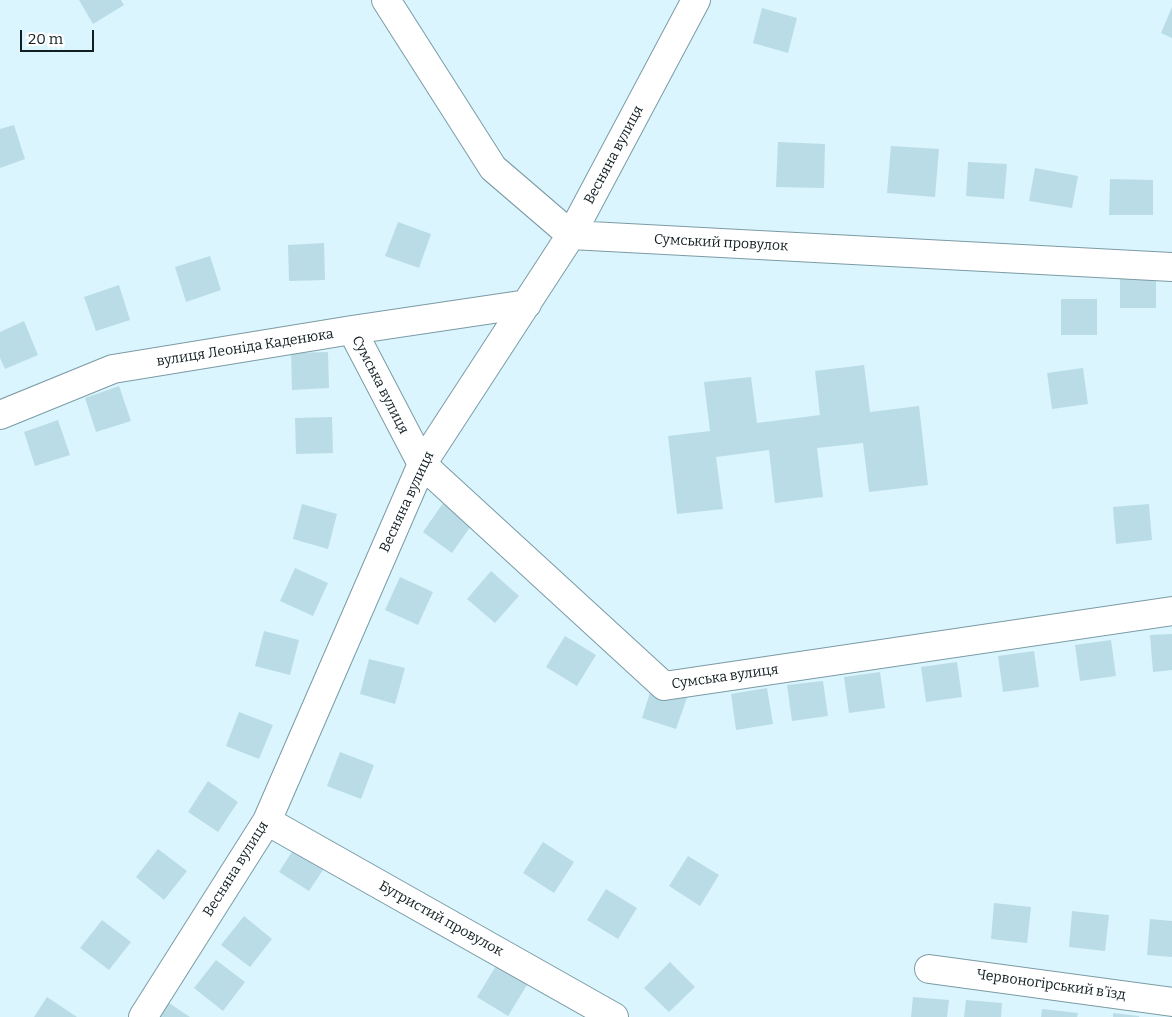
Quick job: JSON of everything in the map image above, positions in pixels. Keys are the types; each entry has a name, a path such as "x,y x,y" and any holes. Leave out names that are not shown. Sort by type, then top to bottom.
{"street":[{"path":"386,0 493,168 571,235"},
{"name":"Весняна вулиця","path":"143,1017 267,821 422,464 571,235 696,0"},
{"name":"Сумський провулок","path":"571,235 1172,267"},
{"name":"вулиця Леоніда Каденюка","path":"0,415 113,369 527,304"},
{"name":"Сумська вулиця","path":"352,330 422,464 664,686 1172,611"},
{"name":"Бугристий провулок","path":"267,821 614,1017"},
{"name":"Червоногірський в’їзд","path":"929,969 1172,1002"}],"building":[{"path":"79,0 121,0 124,5 93,24"},
{"path":"1172,7 1172,38 1161,33"},
{"path":"762,8 797,18 788,53 753,43"},
{"path":"14,125 25,159 0,168 0,129"},
{"path":"778,142 825,144 824,188 776,187"},
{"path":"891,146 939,149 935,197 887,193"},
{"path":"968,162 1007,164 1004,199 966,196"},
{"path":"1035,168 1078,176 1072,208 1029,201"},
{"path":"1110,179 1153,180 1153,215 1109,215"},
{"path":"398,222 431,234 419,268 385,256"},
{"path":"324,243 325,280 289,281 288,245"},
{"path":"210,256 221,290 186,302 175,267"},
{"path":"1120,271 1156,272 1156,308 1120,308"},
{"path":"119,285 130,320 96,331 84,297"},
{"path":"1061,299 1097,299 1097,335 1061,335"},
{"path":"24,321 38,355 5,369 0,358 0,332"},
{"path":"328,352 329,388 292,390 291,353"},
{"path":"864,365 870,412 919,406 928,485 869,492 863,443 817,448 823,497 775,503 769,450 716,457 723,509 677,514 668,436 710,431 704,382 751,377 757,423 820,415 815,371"},
{"path":"1083,368 1088,404 1052,409 1047,373"},
{"path":"119,386 131,421 96,432 85,398"},
{"path":"332,417 333,453 296,454 295,418"},
{"path":"58,420 70,455 35,466 24,432"},
{"path":"443,503 473,523 452,553 423,532"},
{"path":"302,504 337,514 328,549 293,539"},
{"path":"1149,504 1152,540 1116,544 1113,507"},
{"path":"295,568 328,583 313,616 280,601"},
{"path":"491,571 519,596 495,623 467,599"},
{"path":"400,577 433,592 418,625 385,610"},
{"path":"264,631 299,640 290,675 255,666"},
{"path":"1172,634 1172,670 1153,672 1150,635"},
{"path":"565,636 596,655 577,686 546,667"},
{"path":"1111,640 1116,676 1080,681 1075,645"},
{"path":"1034,651 1039,687 1003,692 998,656"},
{"path":"369,659 405,668 395,704 360,694"},
{"path":"957,662 962,697 926,702 921,667"},
{"path":"880,672 885,708 849,713 844,677"},
{"path":"823,681 828,716 792,721 787,685"},
{"path":"653,683 688,695 676,729 642,718"},
{"path":"767,688 773,724 736,730 731,694"},
{"path":"239,712 273,725 259,759 226,746"},
{"path":"340,752 374,765 361,799 327,786"},
{"path":"208,781 238,802 218,832 188,812"},
{"path":"299,841 329,861 309,891 279,872"},
{"path":"543,842 574,862 554,893 523,873"},
{"path":"158,849 187,871 164,900 136,877"},
{"path":"688,856 719,875 700,906 669,886"},
{"path":"606,889 637,908 618,939 587,920"},
{"path":"994,903 1031,907 1027,943 991,939"},
{"path":"1072,911 1109,915 1105,951 1069,947"},
{"path":"244,916 272,939 250,967 221,945"},
{"path":"1150,919 1172,921 1172,957 1147,955"},
{"path":"102,920 131,942 109,970 80,948"},
{"path":"216,960 245,982 223,1011 194,988"},
{"path":"670,962 695,987 669,1012 644,988"},
{"path":"496,966 527,985 508,1016 477,997"},
{"path":"47,997 77,1017 34,1017"},
{"path":"913,997 949,1000 947,1017 911,1017"},
{"path":"163,999 190,1017 151,1017"},
{"path":"966,1000 1002,1003 1001,1017 964,1017"},
{"path":"1042,1009 1078,1013 1077,1017 1041,1017"},
{"path":"1113,1013 1139,1016 1139,1017 1113,1017"}]}
